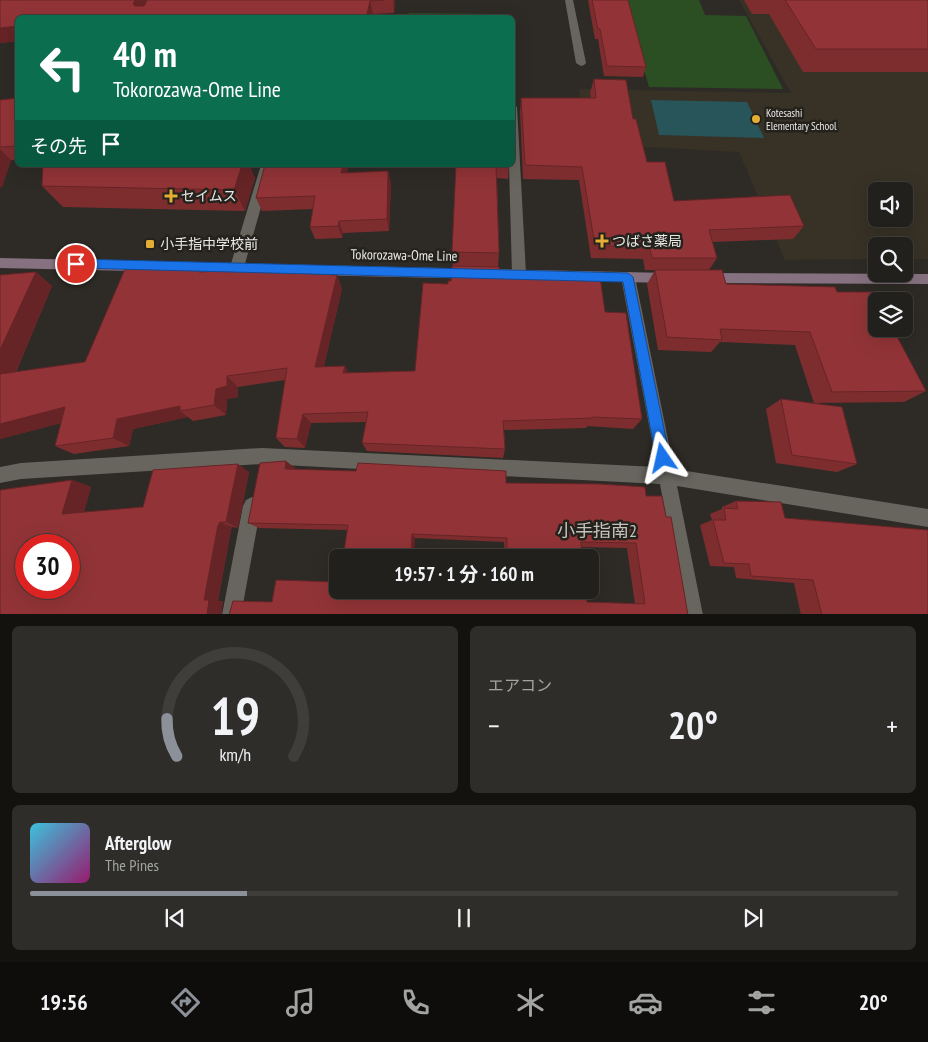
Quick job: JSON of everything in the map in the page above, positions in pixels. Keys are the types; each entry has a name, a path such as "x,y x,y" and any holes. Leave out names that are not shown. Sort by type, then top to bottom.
{"main road":[{"name":"Tokorozawa-Ome Line","path":"0,262 628,277 928,279"}],"street":[{"path":"569,0 581,63"},
{"path":"236,267 265,167"},
{"path":"515,167 519,274"},
{"path":"628,277 694,614"},
{"path":"258,475 262,456"},
{"path":"0,475 21,471 262,456 666,476 928,518"},
{"path":"231,614 255,494"}],"shaded area":[{"name":"Kotesashi Elementary School","path":"739,0 928,0 928,259 913,259 913,237 868,237 868,259 785,260 739,152 588,144 579,89 791,93"}],"green space":[{"path":"624,0 699,0 705,15 746,16 783,89 649,87"},
{"path":"409,13 504,14 504,15 408,15"}],"water":[{"path":"651,100 747,102 764,138 659,135"}],"building":[{"path":"0,0 135,0 133,4 135,6 144,6 147,0 384,0 370,1 367,15 15,15 15,26 0,28"},
{"path":"592,0 628,0 646,67 607,66"},
{"path":"785,0 928,0 928,49 816,49"},
{"path":"594,79 626,80 633,119 636,119 647,162 665,162 674,201 790,195 804,226 709,230 717,258 652,258 649,246 595,246 582,167 525,165 521,98 596,98"},
{"path":"15,98 15,146 0,147 0,100"},
{"path":"43,167 241,167 234,190 42,186"},
{"path":"264,167 342,167 341,173 388,171 387,219 339,221 338,226 310,227 315,196 256,198"},
{"path":"456,167 496,167 499,253 452,252"},
{"path":"452,266 499,267 500,275 600,277 605,312 626,313 642,419 592,417 503,421 505,449 362,443 368,412 303,414 297,439 276,438 287,368 227,376 227,386 216,389 214,405 180,411 180,406 117,419 113,438 55,446 65,407 0,424 0,374 85,362 125,269 200,269 199,272 249,270 337,275 315,367 345,366 343,373 415,371 423,283 448,284 448,281 451,281"},
{"path":"655,270 722,270 726,284 835,287 837,292 868,292 868,337 897,337 926,391 832,392 810,332 720,329 722,340 667,337"},
{"path":"36,272 0,350 0,275"},
{"path":"781,399 842,407 857,464 792,455"},
{"path":"286,461 285,469 356,471 358,463 506,471 506,483 599,484 645,487 646,496 662,496 666,517 671,517 688,614 229,614 233,601 272,602 276,580 329,582 329,599 586,599 587,602 645,604 636,543 581,542 581,549 507,549 507,538 412,534 411,549 344,549 348,525 248,523 260,463"},
{"path":"238,464 226,522 220,522 218,525 204,600 209,600 207,614 0,614 0,490 72,480 62,514 143,507 153,470"},
{"path":"736,501 781,502 785,518 928,530 928,614 822,614 813,580 751,576 749,564 724,563 713,520 726,520 724,508 738,509"}],"place":[{"name":"Kotesashi Elementary School","path":"756,119"},
{"name":"セイムス","path":"171,196"},
{"name":"つばさ薬局","path":"602,241"},
{"name":"小手指中学校前","path":"150,244"}],"district":[{"name":"小手指南2","path":"597,530"}],"route":[{"path":"76,264 628,277 663,458"}]}
